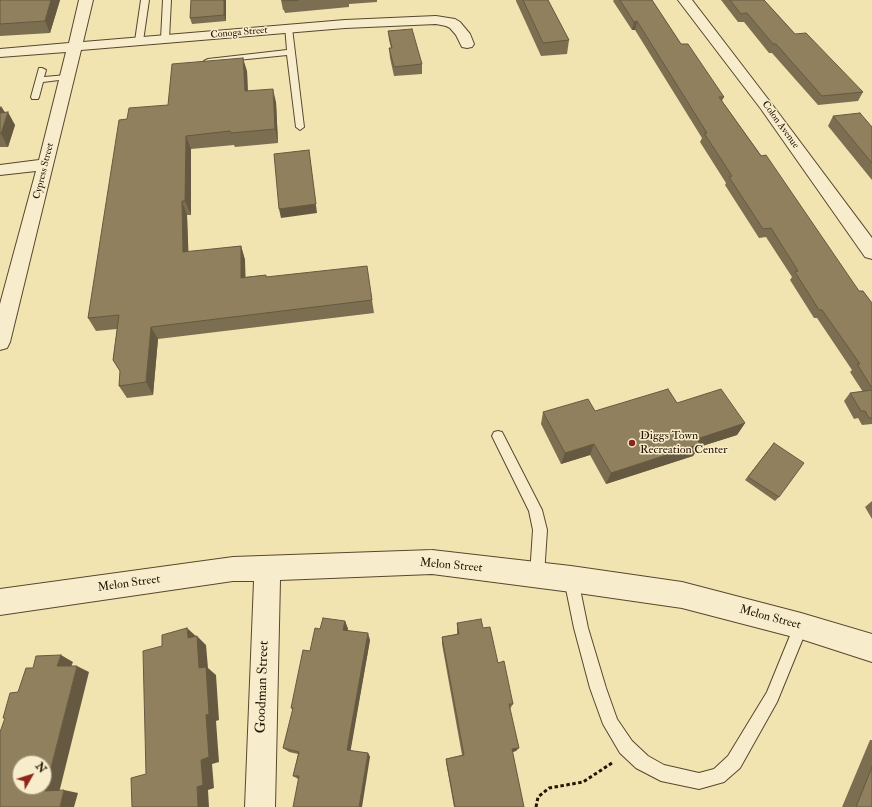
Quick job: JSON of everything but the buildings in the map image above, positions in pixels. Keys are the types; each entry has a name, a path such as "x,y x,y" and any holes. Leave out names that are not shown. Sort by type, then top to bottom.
{"street":[{"name":"Cypress Street","path":"0,338 46,165 86,0"},
{"name":"Colon Avenue","path":"685,0 766,106 872,252"},
{"name":"Conoga Street","path":"0,53 288,28 436,20 450,22 455,25 463,34 467,44"},
{"path":"0,170 46,165"},
{"name":"Melon Street","path":"0,602 233,569 432,562 571,579 682,595 802,626 872,648"},
{"name":"Goodman Street","path":"260,807 267,567"}],"lane":[{"path":"139,41 145,0"},
{"path":"165,39 167,0"},
{"path":"288,28 300,127"},
{"path":"208,61 291,52"},
{"path":"35,97 42,70"},
{"path":"39,80 67,77"},
{"path":"498,436 535,510 540,530 537,575"},
{"path":"571,579 581,628 598,688 611,724 626,747 642,762 661,773 699,781 718,776 734,762 772,697 802,626"}],"path":[{"path":"536,807 538,797 550,788 583,782 610,766 626,747"}],"place":[{"name":"Diggs Town Recreation Center","path":"632,443"}]}
